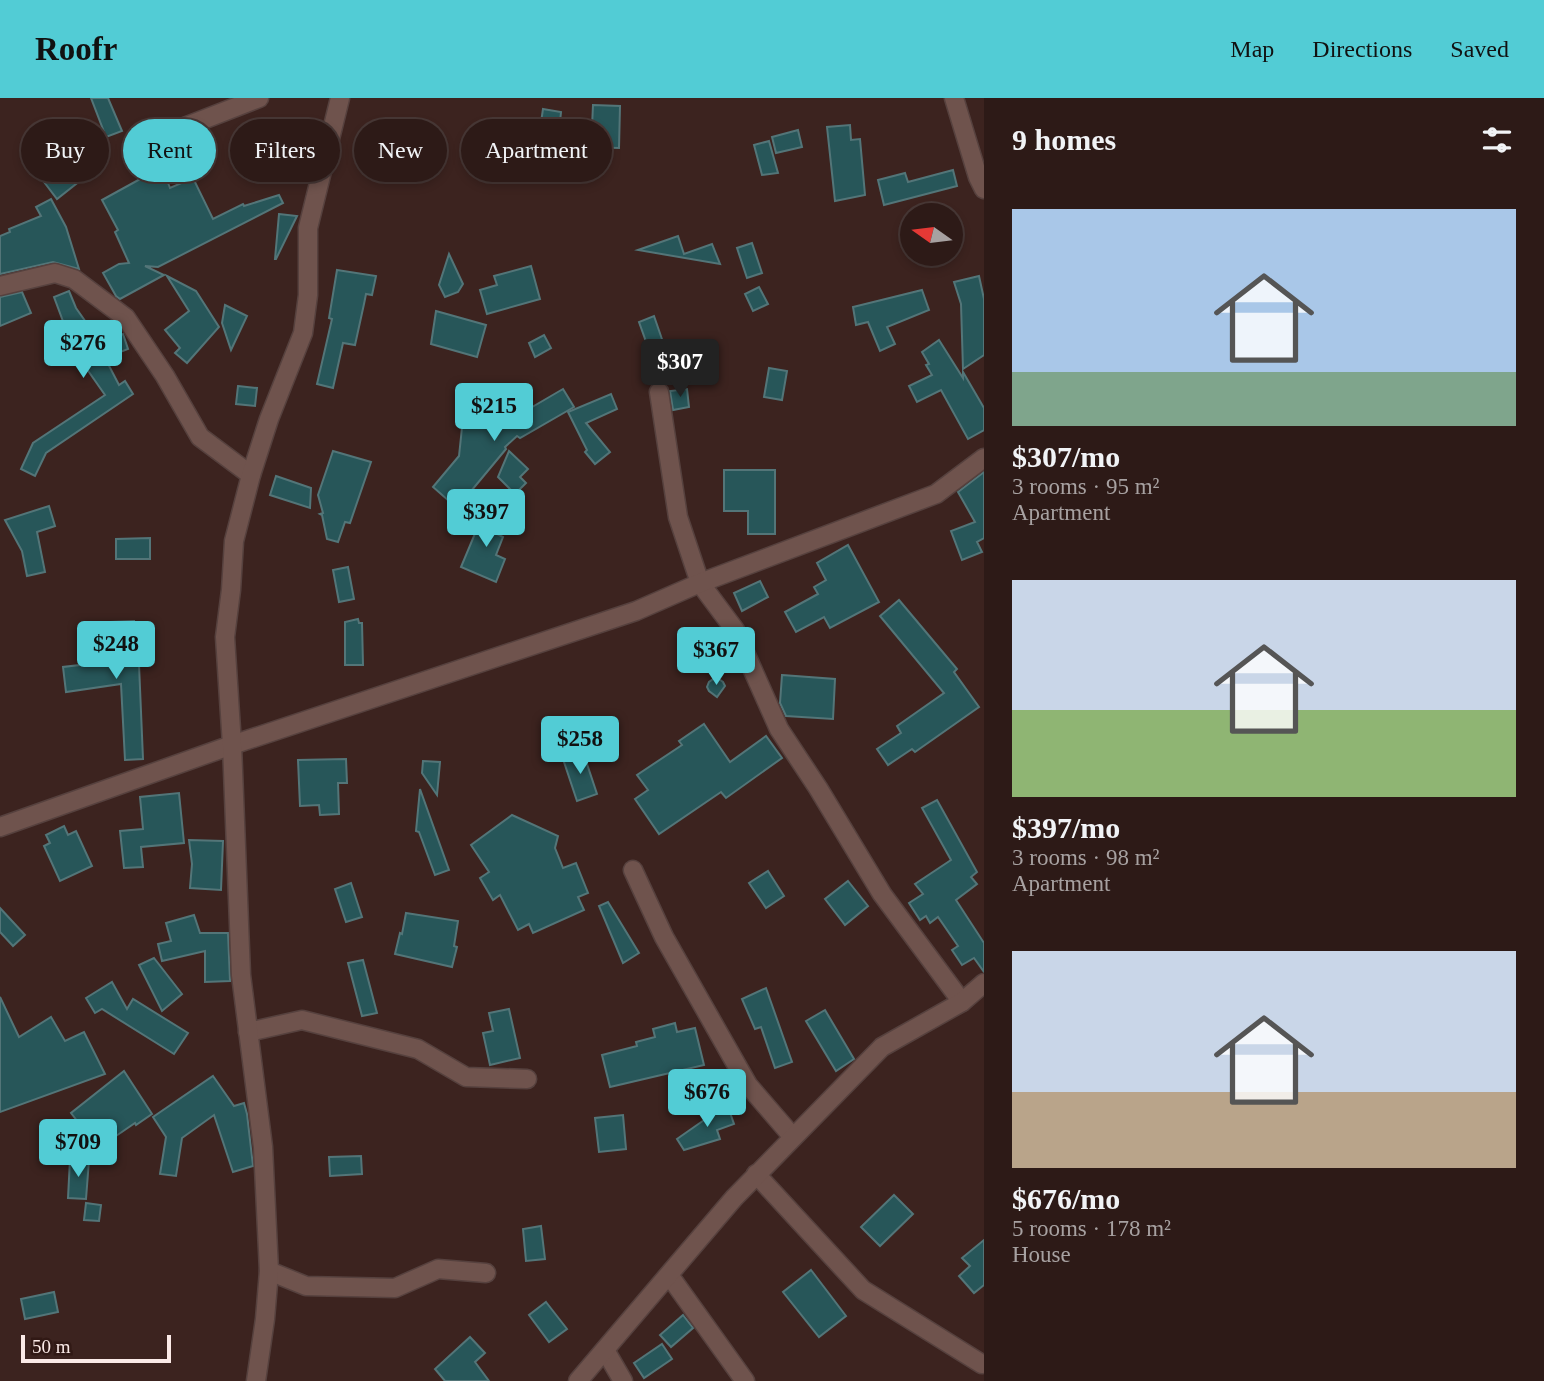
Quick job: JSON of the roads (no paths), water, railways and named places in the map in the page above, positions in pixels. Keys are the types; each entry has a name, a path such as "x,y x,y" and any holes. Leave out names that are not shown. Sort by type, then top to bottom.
{"street":[{"path":"205,119 259,98"},
{"path":"256,1381 269,1271 263,1147 241,975 225,637 234,541 251,475 279,388 303,333 308,295 308,228 340,98"},
{"path":"954,98 984,189"},
{"path":"0,286 55,273 74,279 126,318 200,437 251,475"},
{"path":"659,391 678,517 700,583 735,630 779,729 818,788 881,894 962,1002"},
{"path":"0,827 636,611 700,583 936,494 984,458"},
{"path":"633,870 664,937 748,1085 792,1136"},
{"path":"578,1381 733,1198 882,1046 962,1002 984,983"},
{"path":"248,1032 302,1020 418,1049 466,1077 527,1079"},
{"path":"756,1174 863,1290 982,1364"},
{"path":"269,1271 306,1286 395,1288 438,1269 486,1273"},
{"path":"668,1275 745,1381"},
{"path":"605,1350 623,1381"}]}
